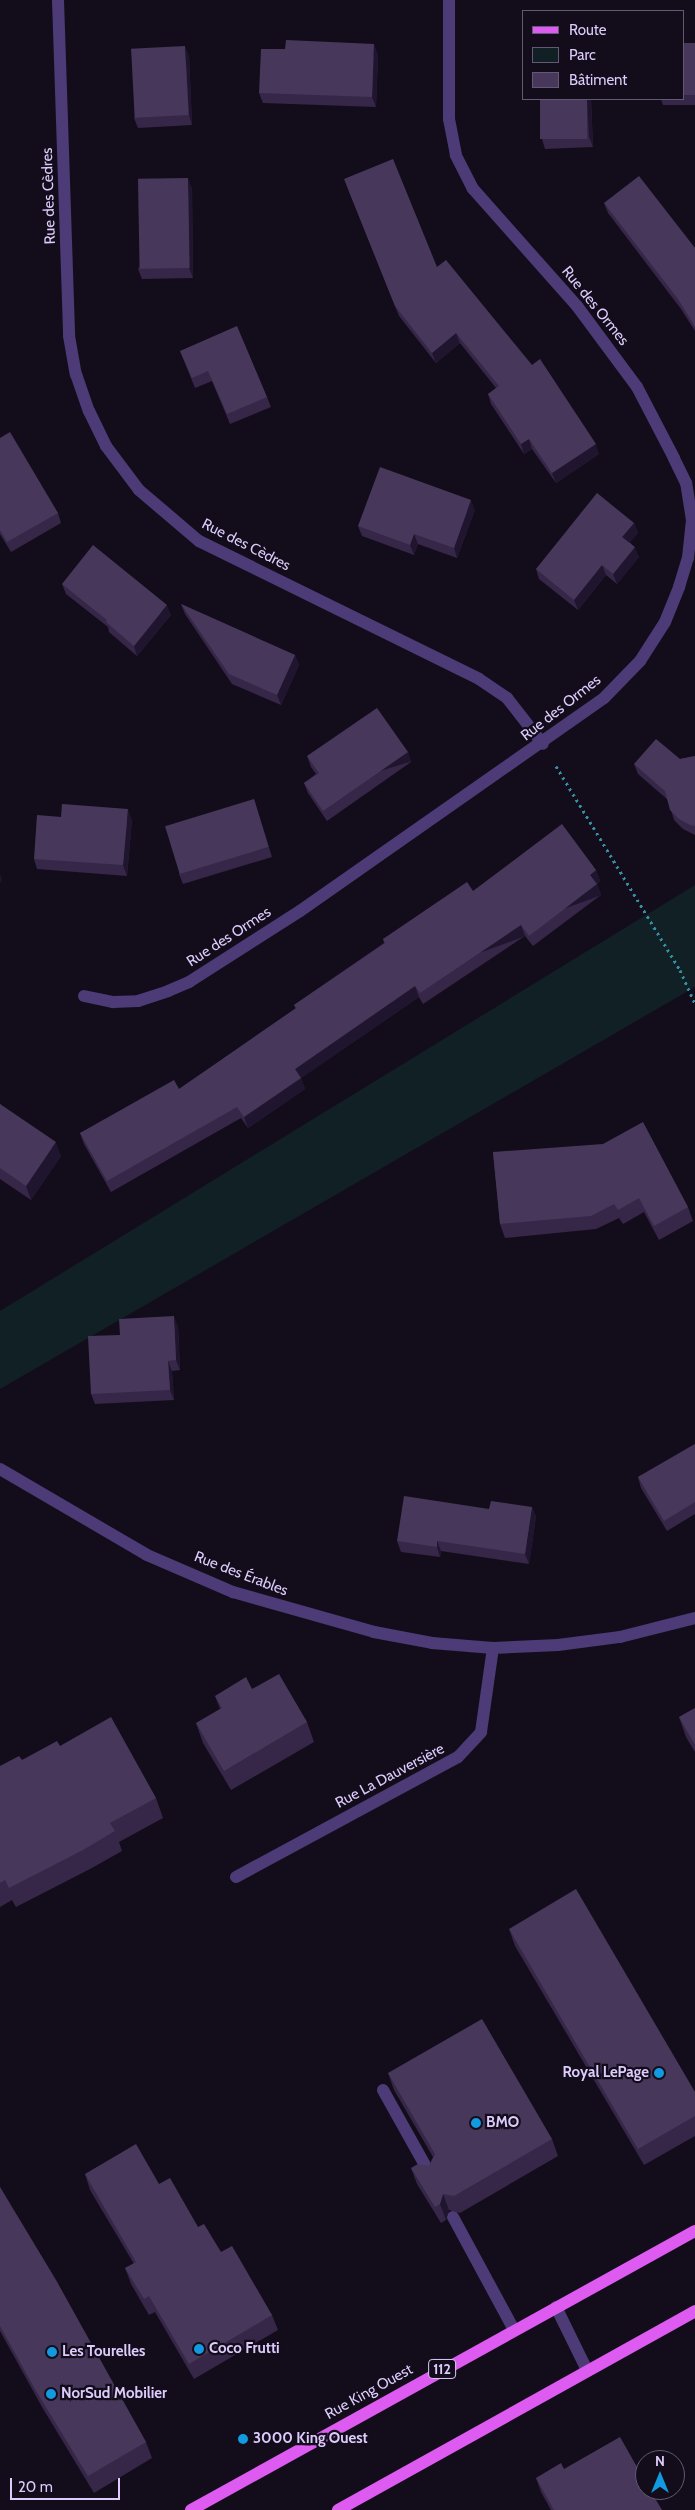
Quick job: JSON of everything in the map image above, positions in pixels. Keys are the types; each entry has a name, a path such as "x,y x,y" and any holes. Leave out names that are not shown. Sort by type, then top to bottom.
{"main road":[{"name":"Rue King Ouest","path":"190,2510 695,2231"},
{"path":"338,2510 695,2311"}],"street":[{"name":"Rue des Cèdres","path":"58,0 69,336 79,383 106,446 139,490 199,541 479,679 507,698 543,744"},
{"name":"Rue des Ormes","path":"84,996 113,1002 138,1001 189,982 300,911 543,744 604,698 640,661 665,622 679,588 688,558 692,520 686,483 637,386 577,306 473,189 456,155 449,118 448,0"},
{"name":"Rue des Érables","path":"0,1469 147,1554 233,1592 374,1632 432,1643 493,1648"},
{"path":"493,1648 558,1645 620,1637 695,1618"},
{"name":"Rue La Dauversière","path":"236,1877 458,1757 480,1732 493,1648"},
{"path":"383,2090 431,2176"},
{"path":"453,2216 514,2330"},
{"path":"556,2307 587,2370"}],"path":[{"path":"543,744 680,970 695,1004"}],"green space":[{"path":"695,885 695,987 0,1389 0,1311"}],"building":[{"path":"286,40 374,44 372,97 259,93 261,49 285,49"},
{"path":"685,43 695,43 695,95 685,95"},
{"path":"185,46 189,115 135,118 131,49"},
{"path":"540,100 587,100 587,139 540,139"},
{"path":"393,159 437,267 446,260 532,365 540,359 596,444 552,473 529,439 521,444 488,394 499,386 456,333 432,353 395,306 344,179"},
{"path":"639,176 695,248 695,327 678,299 604,203"},
{"path":"188,178 190,268 140,269 138,179"},
{"path":"237,326 267,397 227,414 208,371 192,378 180,351"},
{"path":"10,432 58,513 7,542 0,530 0,438"},
{"path":"380,467 471,500 454,548 414,534 410,545 358,526"},
{"path":"597,493 634,523 622,537 635,547 613,574 602,565 574,600 536,569"},
{"path":"93,545 167,605 134,646 106,622 107,620 62,584"},
{"path":"181,604 295,655 277,695 229,674"},
{"path":"377,708 408,752 323,811 304,783 319,773 307,756"},
{"path":"656,739 680,759 695,756 695,826 679,819 670,810 665,791 634,764"},
{"path":"254,799 269,847 180,874 165,826"},
{"path":"62,804 128,809 123,865 34,859 37,815 61,817"},
{"path":"562,824 596,870 590,875 597,884 529,936 521,925 420,993 415,986 295,1069 301,1078 244,1117 237,1107 107,1181 80,1133 174,1080 179,1089 296,1008 294,1005 385,943 383,939 467,882 473,891"},
{"path":"0,1104 56,1142 26,1186 0,1168"},
{"path":"643,1122 688,1207 654,1226 639,1198 618,1210 614,1204 591,1216 500,1224 493,1152 603,1144"},
{"path":"174,1316 176,1360 168,1361 170,1390 91,1394 88,1336 120,1335 119,1319"},
{"path":"695,1444 695,1502 664,1521 638,1477"},
{"path":"404,1496 489,1509 491,1501 532,1507 525,1554 437,1541 437,1547 397,1541"},
{"path":"279,1674 307,1722 224,1771 196,1723 222,1708 215,1696 246,1677 252,1689"},
{"path":"695,1708 695,1745 679,1717"},
{"path":"111,1717 156,1798 110,1823 115,1831 83,1850 9,1888 5,1880 0,1883 0,1766 19,1756 22,1760 57,1741 60,1746"},
{"path":"576,1889 695,2092 695,2116 638,2149 509,1929"},
{"name":"BMO","path":"482,2019 552,2139 454,2196 443,2194 440,2204 435,2207 411,2168 418,2164 429,2166 435,2154 388,2073"},
{"path":"136,2144 159,2184 170,2178 198,2227 204,2224 221,2252 232,2246 272,2315 189,2364 149,2296 144,2299 125,2268 136,2262 85,2174"},
{"name":"Les Tourelles","path":"0,2187 56,2280 146,2442 88,2476 36,2391 0,2326"},
{"path":"620,2437 635,2463 635,2500 656,2500 662,2510 554,2510 536,2478 561,2463 564,2469"}],"place":[{"name":"Royal LePage","path":"659,2073"},
{"name":"BMO","path":"476,2123"},
{"name":"Coco Frutti","path":"199,2349"},
{"name":"Les Tourelles","path":"52,2352"},
{"name":"NorSud Mobilier","path":"51,2394"},
{"name":"3000 King Ouest","path":"243,2439"}]}
